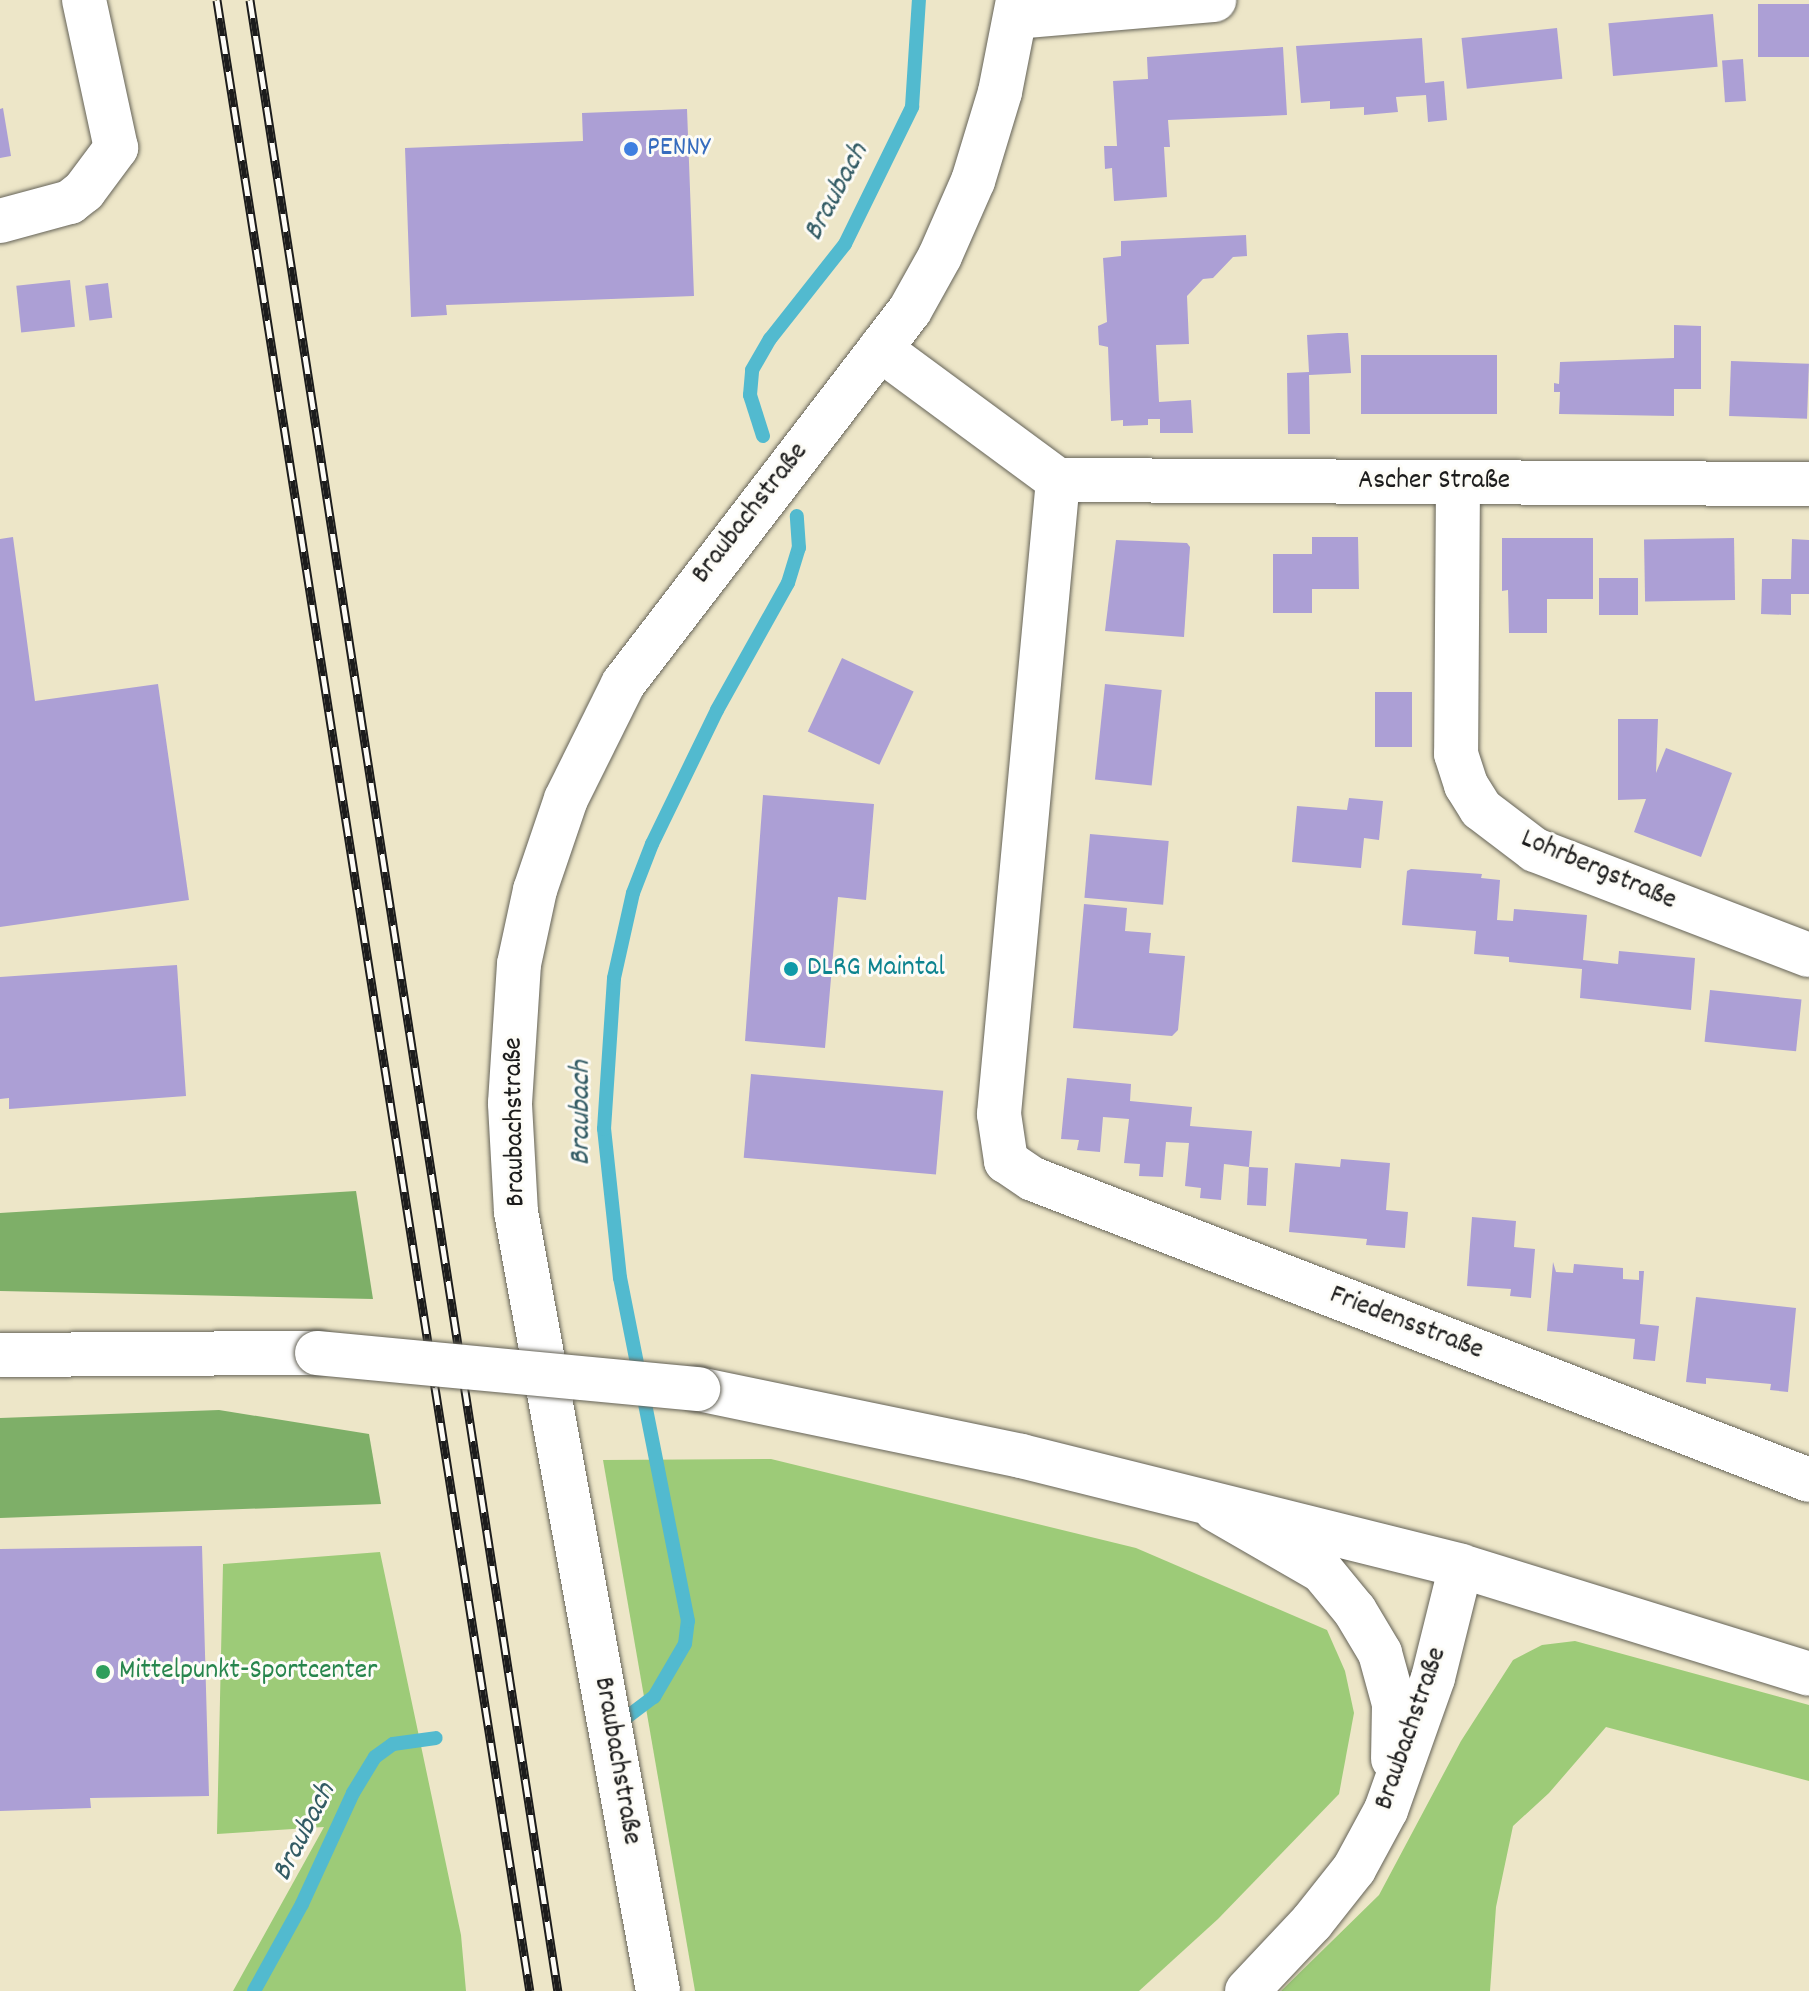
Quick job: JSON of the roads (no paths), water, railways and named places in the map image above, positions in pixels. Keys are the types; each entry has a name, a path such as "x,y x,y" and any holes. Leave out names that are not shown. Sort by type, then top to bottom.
{"street":[{"path":"0,221 55,209 84,191 116,148 84,0"},
{"path":"1017,8 1214,0"},
{"name":"Braubachstraße","path":"658,1991 516,1212 510,1103 519,964 535,890 566,799 623,684 910,310 940,256 973,181 1000,92 1017,8"},
{"path":"880,349 1058,480"},
{"name":"Ascher Straße","path":"1058,480 1809,484"},
{"name":"Friedensstraße","path":"1058,480 999,1114 1006,1161 1033,1179 1809,1480"},
{"name":"Lohrbergstraße","path":"1458,482 1456,754 1466,785 1481,809 1535,850 1809,955"},
{"path":"0,1355 317,1353 698,1389 1021,1456 1461,1566 1809,1674"},
{"path":"1199,1500 1322,1571 1355,1611 1380,1653 1394,1704 1391,1797"},
{"name":"Braubachstraße","path":"1247,1991 1312,1922 1354,1869 1391,1797 1433,1678 1461,1566"}],"waterway":[{"name":"Braubach","path":"763,436 750,395 752,370 770,339 845,244 912,107 919,0"},
{"name":"Braubach","path":"623,1720 654,1697 685,1644 688,1621 620,1278 604,1129 614,978 633,893 652,844 717,710 788,583 799,548 797,516"},
{"name":"Braubach","path":"254,1991 302,1904 353,1793 375,1757 393,1744 436,1738"}],"railway":[{"path":"217,0 530,1991"},
{"path":"250,0 558,1991"}],"place":[{"name":"PENNY","path":"631,149"},
{"name":"DLRG Maintal","path":"791,969"},
{"name":"Mittelpunkt-Sportcenter","path":"103,1672"}]}
